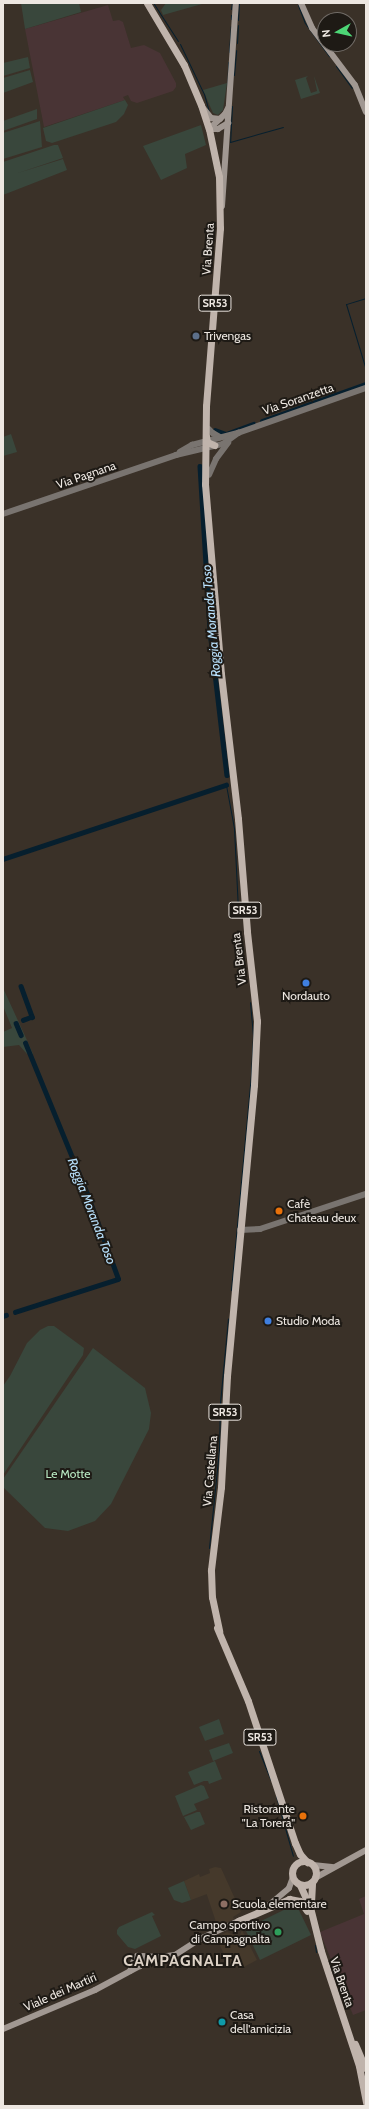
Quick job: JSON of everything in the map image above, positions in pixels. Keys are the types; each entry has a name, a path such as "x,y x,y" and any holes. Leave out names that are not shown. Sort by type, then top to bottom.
{"main road":[{"name":"SR53","path":"147,3 184,65 202,105 209,129 219,178 220,228"},
{"name":"Via Brenta","path":"236,3 210,378 209,428 205,460 221,674 238,819 257,1022 254,1085 240,1230 236,1292"},
{"path":"301,3 312,28 355,85 366,112"},
{"path":"202,105 211,118 220,119"},
{"name":"Via Brenta","path":"209,129 220,119 229,105"},
{"path":"209,129 218,129 228,123"},
{"name":"Via Brenta","path":"210,378 206,406 210,528"},
{"path":"207,445 207,476 209,484"},
{"name":"Via Castellana","path":"219,1631 212,1598 212,1570 221,1487 227,1376 236,1292"},
{"name":"Via Castellana","path":"215,1533 207,1569 207,1594 212,1614 248,1701 295,1842"},
{"path":"207,1569 212,1598"},
{"name":"SR53","path":"295,1842 301,1855 310,1863"},
{"name":"SR53","path":"295,1842 295,1865"},
{"path":"292,1877 300,1885 306,1885 335,1866 366,1850"},
{"path":"289,1888 292,1872 295,1865 300,1862 335,1866"},
{"path":"310,1863 316,1872 313,1880"},
{"name":"Via Brenta","path":"313,1880 312,1913 315,1929 361,2076 366,2102"},
{"name":"Via Brenta","path":"300,1885 312,1913"},
{"name":"Viale dei Martiri","path":"3,2029 126,1975 142,1965 179,1953 196,1942 271,1904 289,1888 300,1885"},
{"path":"238,1921 283,1901 293,1899 300,1901 305,1905 315,1929"},
{"path":"126,1975 136,1957 142,1956 144,1959 142,1965 134,1961"},
{"name":"Viale dei Martiri","path":"142,1956 169,1956"},
{"path":"340,2010 366,2070"},
{"name":"Via Brenta","path":"355,2056 363,2106"}],"street":[{"name":"Via Soranzetta","path":"207,445 220,437 238,433 366,388"},
{"path":"209,428 213,434 220,437"},
{"name":"Via Soranzetta","path":"207,445 223,444 238,433"},
{"path":"209,475 216,459 230,440"},
{"name":"Via Pagnana","path":"176,455 192,445 207,445"},
{"name":"Via Pagnana","path":"3,514 176,455 194,452 207,445"},
{"path":"194,452 200,454 205,460"},
{"path":"240,1230 260,1229 366,1194"}],"shaded area":[{"path":"108,5 113,21 119,20 123,22 131,48 144,45 160,53 176,83 176,87 173,91 137,103 131,101 128,95 123,97 125,100 44,127 25,29"},
{"name":"Scuola elementare","path":"215,1867 221,1868 241,1912 233,1917 234,1919 218,1928 207,1894 191,1900 184,1881 199,1874 200,1877 210,1873 209,1869"},
{"path":"366,1896 366,2010 353,2015 320,1932 364,1914 359,1899"},
{"path":"242,1930 257,1960 240,1969 236,1966 230,1966 216,1938 227,1932 239,1937"}],"green space":[{"path":"21,3 79,3 81,12 25,29"},
{"path":"166,3 202,4 163,15 161,10"},
{"path":"28,57 30,68 3,76 3,63"},
{"path":"30,70 33,82 3,93 3,78"},
{"path":"308,76 306,78 311,93 317,91 314,76 320,93 301,99 295,80"},
{"path":"227,83 223,110 218,115 213,113 203,90"},
{"path":"125,100 128,105 124,114 116,122 52,143 46,141 43,128"},
{"path":"37,109 37,119 3,131 3,121"},
{"path":"40,121 42,147 3,159 3,133"},
{"path":"201,125 206,145 185,154 187,168 161,180 143,146"},
{"path":"58,145 63,158 18,173 63,159 67,170 3,195 3,162"},
{"path":"11,434 17,452 3,456 3,437"},
{"path":"3,988 33,1054 27,1054 19,1045 3,1047 3,1032 12,1028 3,1006"},
{"path":"48,1326 54,1326 84,1348 83,1355 3,1475 3,1386 10,1376 27,1343 40,1330"},
{"name":"Le Motte","path":"93,1348 145,1388 151,1413 149,1429 111,1504 95,1521 68,1531 45,1528 3,1487 3,1479"},
{"path":"219,1719 224,1734 205,1741 199,1727"},
{"path":"229,1743 233,1753 213,1761 209,1750"},
{"path":"215,1761 222,1779 209,1784 208,1781 204,1781 194,1785 188,1772"},
{"path":"201,1785 204,1786 209,1798 194,1804 197,1810 183,1816 175,1796"},
{"path":"200,1812 205,1824 191,1830 184,1817"},
{"path":"184,1881 191,1900 182,1903 174,1900 168,1888"},
{"name":"Campo sportivo di Campagnalta","path":"296,1904 311,1935 260,1960 245,1929"},
{"path":"152,1912 155,1915 152,1916 161,1936 135,1949 128,1947 117,1934 119,1927"}],"waterway":[{"path":"231,9 232,3"},
{"path":"238,20 239,3"},
{"path":"154,4 178,41"},
{"path":"298,5 305,23 329,56"},
{"path":"237,43 238,25"},
{"path":"229,52 231,26"},
{"path":"180,44 204,94 209,111"},
{"path":"234,75 236,50"},
{"path":"227,97 228,62"},
{"path":"336,66 352,88"},
{"path":"232,106 230,142 283,127"},
{"path":"366,298 346,304 366,370"},
{"name":"Roggia Moranda Toso","path":"262,421 366,384"},
{"name":"Roggia Moranda Toso","path":"215,430 226,434 253,424"},
{"name":"Roggia Moranda Toso","path":"200,466 210,631 227,775"},
{"path":"226,785 234,828 238,910"},
{"name":"Roggia Moranda Toso","path":"3,859 226,785"},
{"name":"Roggia Moranda Toso","path":"21,986 32,1017 24,1020"},
{"path":"231,1290 251,1073 253,1036 250,1002"},
{"name":"Roggia Moranda Toso","path":"16,1023 21,1035"},
{"name":"Roggia Moranda Toso","path":"15,1312 118,1279 87,1194 25,1043"},
{"path":"209,1548 219,1450 220,1403 228,1318"},
{"path":"259,1751 271,1780"},
{"path":"276,1796 293,1856"},
{"path":"315,1945 316,1952"}],"place":[{"name":"Trivengas","path":"196,336"},
{"name":"Nordauto","path":"306,983"},
{"name":"Cafè Chateau deux","path":"279,1211"},
{"name":"Studio Moda","path":"268,1321"},
{"name":"Ristorante \"La Torera\"","path":"303,1816"},
{"name":"Scuola elementare","path":"224,1904"},
{"name":"Campo sportivo di Campagnalta","path":"278,1932"},
{"name":"Casa dell'amicizia","path":"222,2022"}],"district":[{"name":"CAMPAGNALTA","path":"183,1961"}]}
